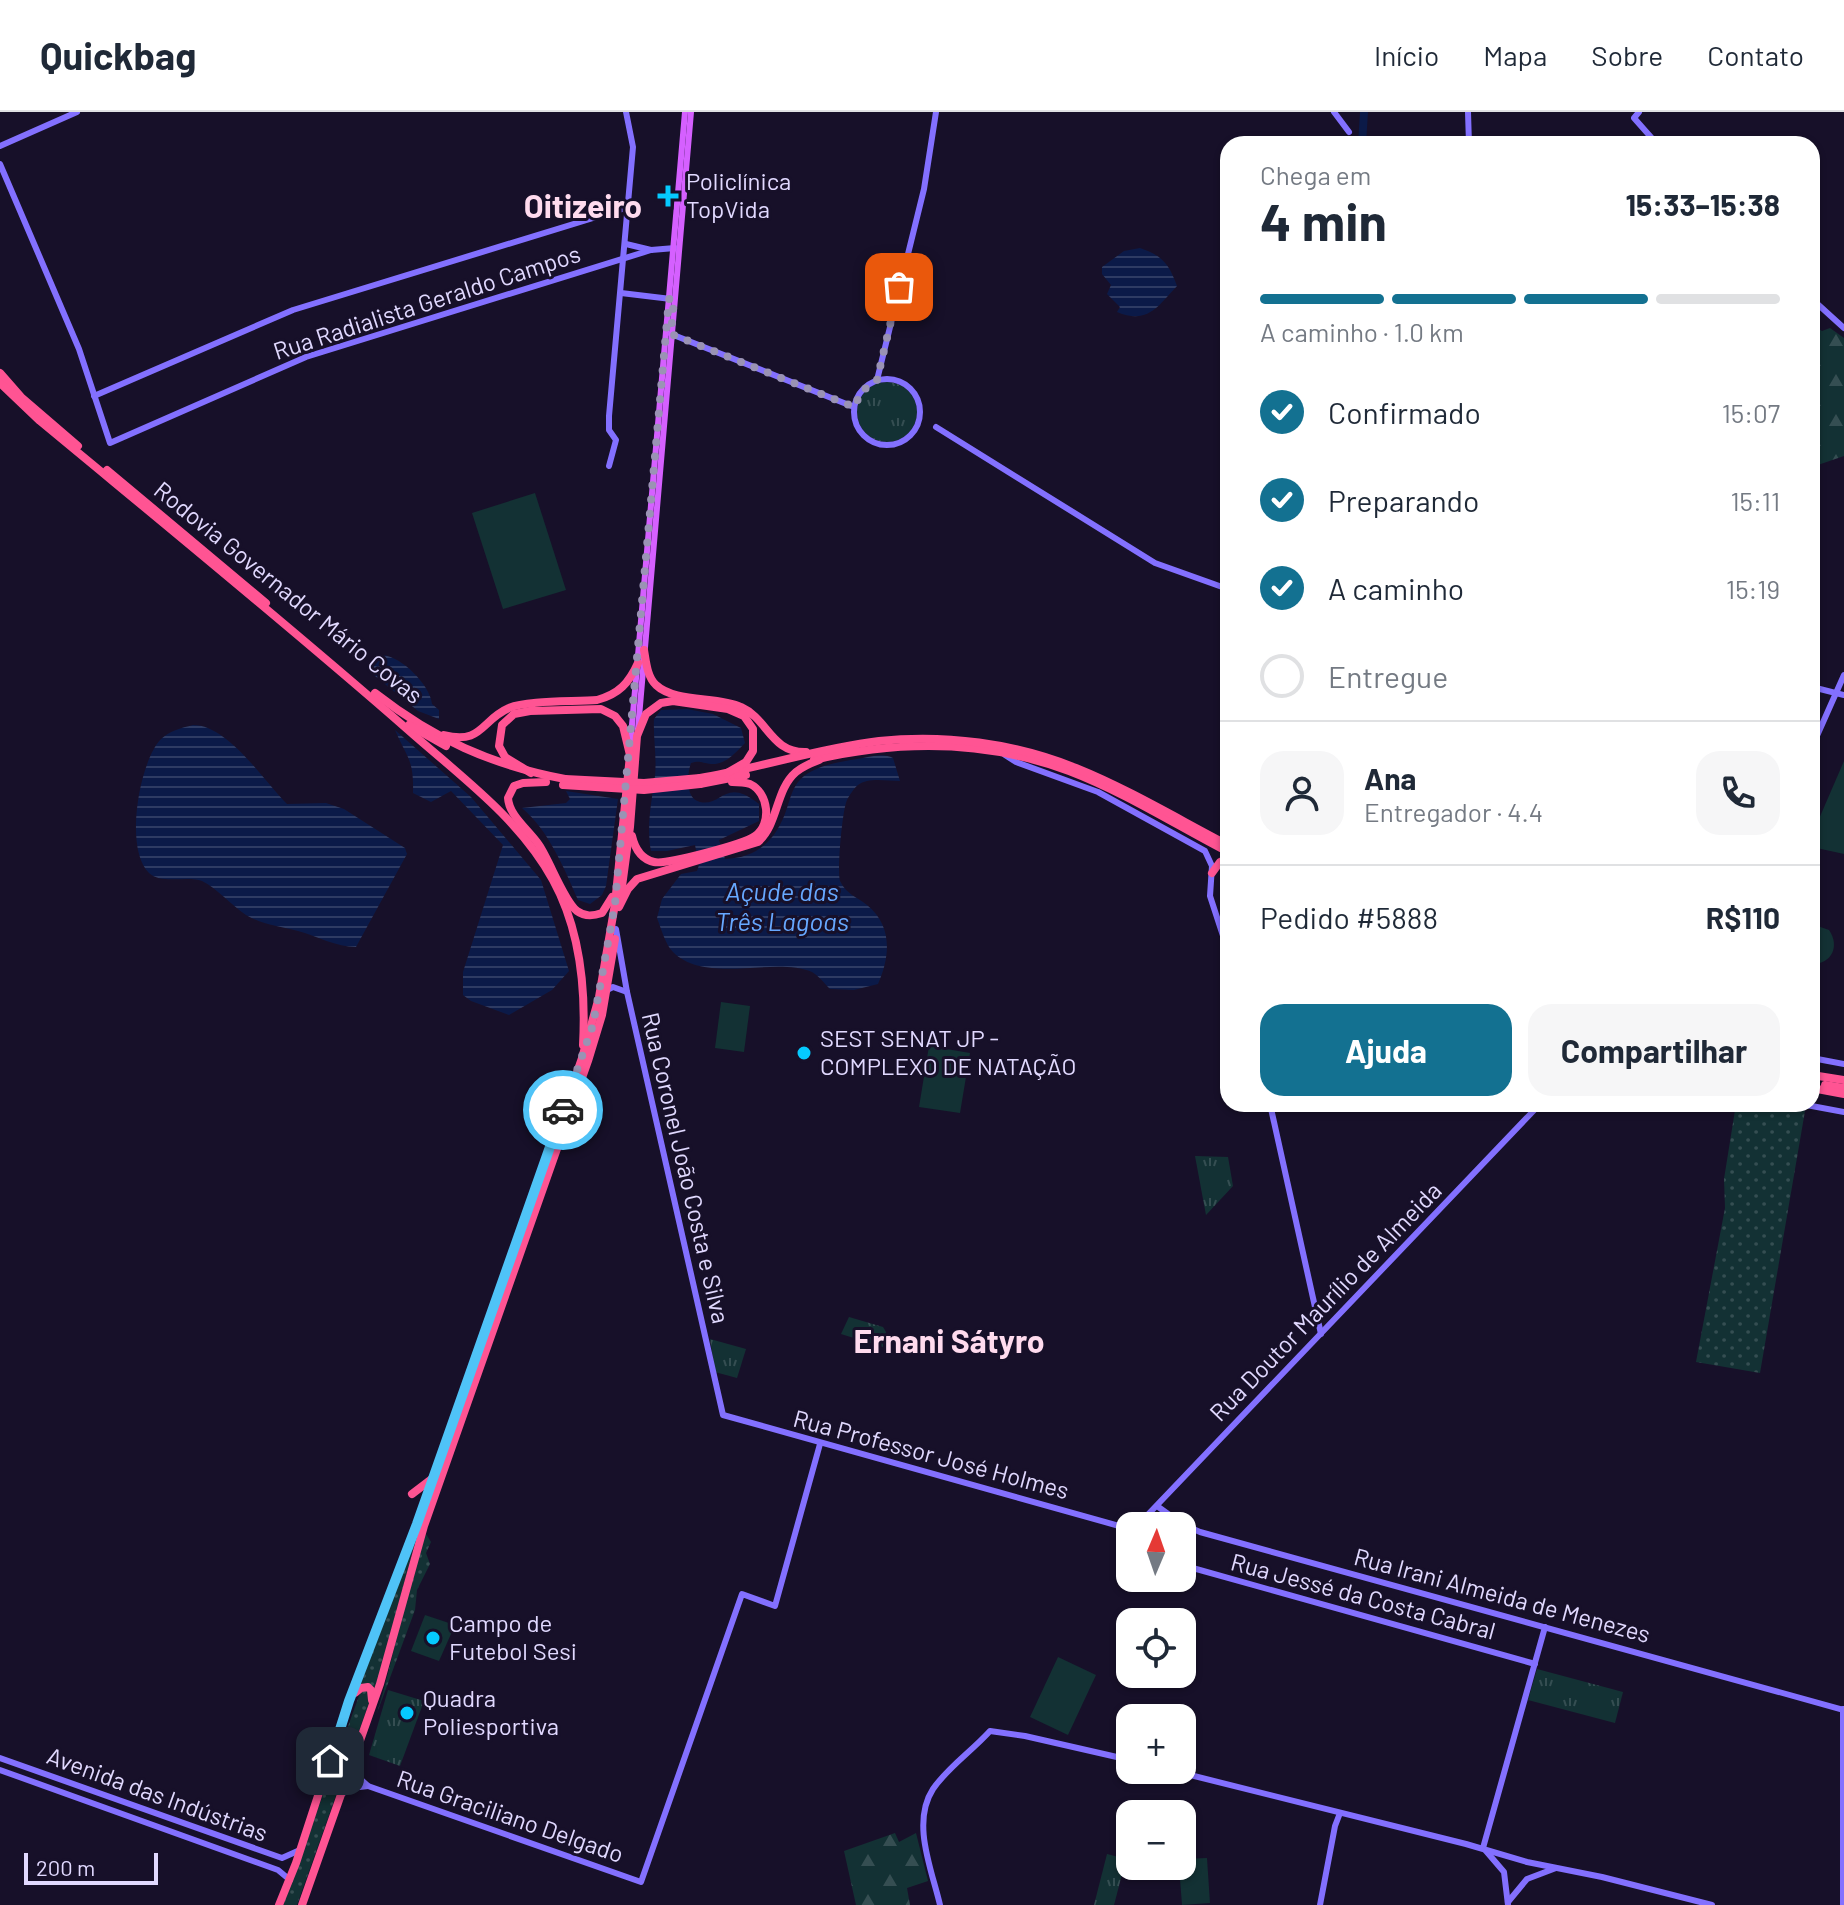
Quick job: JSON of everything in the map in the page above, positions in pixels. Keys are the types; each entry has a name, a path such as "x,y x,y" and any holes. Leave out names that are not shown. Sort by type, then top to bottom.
{"highway":[{"name":"Rodovia Governador Mário Covas","path":"0,373 21,397 64,434 355,678 424,728 475,754 564,782 644,783 700,781 827,754"},
{"name":"Rodovia Governador Mário Covas","path":"0,383 51,431 389,711"},
{"path":"644,650 650,678 658,687 674,694 741,707 753,715 778,744 791,751 827,754 909,745 943,745 1002,753 1044,763 1087,779 1220,851"},
{"path":"424,728 450,737 466,738 483,731 500,713 513,706 597,700 626,685 638,663"},
{"path":"302,1905 370,1713 421,1536 588,1061 607,990 630,827 637,736 646,714 661,703 673,701 738,713 753,729 753,751 746,762 727,773"},
{"path":"279,1905 349,1701 434,1478 582,1058 599,997 617,881 630,755 623,726 609,712 591,708 514,714 502,725 499,746 505,757 531,773"},
{"path":"389,711 434,740 473,759 506,772 546,782"},
{"path":"389,711 502,812 525,837 554,883 572,927 581,966 585,1009 582,1058"},
{"path":"711,783 876,742 963,740 1005,747 1079,769 1220,841"},
{"path":"619,907 637,879 696,858 751,845 765,836 791,778 803,767 827,754"},
{"path":"700,781 750,784 766,803 765,820 759,832 724,850"},
{"path":"564,782 518,784 511,790 507,802 511,811 538,844 574,908 583,915 602,913 611,902 617,881"},
{"path":"630,827 635,847 645,858 666,863 696,858"},
{"path":"1212,873 1220,862"},
{"path":"1820,1076 1844,1080"},
{"path":"1820,1086 1844,1091"},
{"path":"412,1494 434,1478"},
{"path":"349,1701 361,1688 369,1687 372,1694 370,1713"}],"main road":[{"path":"630,755 688,112"},
{"path":"637,736 672,299"}],"street":[{"path":"0,146 77,112"},
{"path":"609,466 616,440 609,430 609,416 633,141 626,112"},
{"path":"877,380 924,189 936,112"},
{"path":"1334,112 1349,132"},
{"path":"1468,112 1469,136"},
{"path":"1636,115 1647,136"},
{"path":"0,164 79,349 94,396 293,310 629,207"},
{"path":"626,244 651,250 676,248"},
{"name":"Rua Radialista Geraldo Campos","path":"94,396 110,443 306,357 651,250"},
{"path":"621,293 672,299"},
{"path":"1820,306 1844,328"},
{"path":"671,334 854,407"},
{"path":"877,380 898,381 916,395 921,405 921,417 911,437 890,446 870,441 858,429 854,407 862,391 877,380"},
{"path":"936,427 1155,563 1220,586"},
{"path":"1820,732 1840,693 1844,675"},
{"path":"1820,689 1840,693"},
{"path":"1002,753 1016,762 1098,792 1205,851 1211,862 1210,896 1220,927"},
{"name":"Rua Coronel João Costa e Silva","path":"616,929 627,992 723,1415"},
{"path":"607,990 613,987 627,992"},
{"path":"1820,1060 1844,1064"},
{"path":"1820,1108 1844,1112"},
{"path":"1272,1112 1321,1334"},
{"name":"Rua Doutor Maurílio de Almeida","path":"1151,1512 1532,1112"},
{"name":"Rua Professor José Holmes","path":"723,1415 1116,1525"},
{"name":"Rua Graciliano Delgado","path":"353,1760 357,1776 368,1786 641,1882 742,1594 775,1606 820,1444"},
{"name":"Rua Irani Almeida de Menezes","path":"1157,1506 1182,1524 1200,1532 1844,1710"},
{"name":"Rua Jessé da Costa Cabral","path":"1196,1569 1535,1664"},
{"path":"1483,1848 1545,1627"},
{"path":"1843,1905 1844,1710"},
{"path":"940,1905 924,1835 929,1798 939,1783 990,1731 1116,1757"},
{"name":"Avenida das Indústrias","path":"0,1758 282,1858 300,1850"},
{"path":"2,1771 9,1761"},
{"name":"Avenida das Indústrias","path":"2,1771 278,1870 290,1880"},
{"path":"1196,1777 1483,1848 1527,1862 1712,1905"},
{"name":"Rua Graciliano Delgado","path":"339,1797 351,1788 368,1786"},
{"path":"1320,1905 1340,1813"},
{"path":"1483,1848 1514,1884 1559,1867"},
{"path":"1508,1903 1505,1876 1513,1858"},
{"path":"1508,1903 1524,1882 1530,1869 1527,1862"}],"green space":[{"path":"1830,328 1844,338 1844,456 1820,464 1820,330"},
{"path":"887,382 898,384 908,391 915,401 915,423 908,433 898,440 887,442 876,440 866,433 859,423 857,412 859,401 866,391 876,384"},
{"path":"535,493 566,590 503,609 472,513"},
{"path":"1844,761 1844,854 1820,849 1820,816"},
{"path":"1820,927 1829,930 1834,942 1832,953 1820,963"},
{"path":"721,1002 750,1006 744,1052 715,1048"},
{"path":"929,1046 970,1053 960,1113 919,1107"},
{"path":"1735,1112 1805,1112 1760,1373 1696,1362 1725,1208 1724,1179"},
{"path":"1195,1156 1228,1157 1233,1186 1206,1215"},
{"path":"849,1317 883,1327 886,1332 883,1347 841,1334"},
{"path":"710,1339 746,1349 737,1378 715,1372"},
{"path":"426,1534 431,1542 426,1553 430,1564 417,1590 415,1610 377,1713 412,1578"},
{"path":"416,1539 375,1690 370,1684 360,1685"},
{"name":"Campo de Futebol Sesi","path":"425,1615 455,1625 439,1661 411,1651"},
{"path":"1058,1657 1096,1675 1068,1735 1030,1717"},
{"path":"1537,1669 1623,1692 1615,1723 1528,1700"},
{"path":"366,1690 370,1692 370,1700 297,1905 283,1905 359,1696"},
{"path":"388,1690 424,1701 400,1766 369,1755"},
{"path":"895,1833 899,1842 916,1833 928,1881 907,1888 910,1905 856,1905 844,1851"},
{"path":"1107,1854 1116,1856 1116,1880 1121,1880 1114,1905 1094,1905"},
{"path":"1196,1858 1207,1858 1210,1903 1182,1905 1180,1880 1196,1880"}],"water":[{"path":"1140,248 1164,262 1177,286 1152,311 1145,315 1128,315 1117,312 1120,307 1107,294 1111,285 1102,274 1102,267 1124,251"},
{"path":"383,655 406,666 421,681 432,704 439,710 439,719 418,711 369,671"},
{"name":"Açude das Três Lagoas","path":"687,709 713,714 741,728 745,743 721,762 691,763 689,773 688,786 695,800 707,802 731,792 748,796 759,804 759,821 719,840 725,859 747,855 765,845 778,829 795,787 810,772 829,764 871,756 893,758 900,781 872,780 862,783 848,798 843,816 840,854 840,881 875,913 885,932 887,953 878,984 854,990 830,989 814,973 796,968 703,967 687,962 670,949 657,918 662,899 681,874 697,871 699,865 695,845 651,851 649,823 655,769 654,719 661,710"},
{"path":"193,725 206,727 232,744 287,804 326,803 344,809 405,848 407,854 356,947 252,918 202,881 154,877 149,873 141,861 136,827 137,806 146,768 160,740 171,732"},
{"path":"395,730 471,797 541,880 569,971 552,990 509,1015 463,995 463,972 503,845 451,791 431,802 413,793 411,766"},
{"path":"566,791 618,799 606,886 602,895 590,904 578,900 548,839 522,808 566,803 570,799"}],"waterway":[{"path":"1362,136 1364,112"}],"way so far":[{"path":"563,1110 593,1025 615,904 669,299 674,299 671,334 854,407 862,391 877,380 899,287"}],"place":[{"name":"Policlínica TopVida","path":"668,196"},
{"name":"SEST SENAT JP - COMPLEXO DE NATAÇÃO","path":"804,1053"},
{"name":"Campo de Futebol Sesi","path":"433,1638"},
{"name":"Quadra Poliesportiva","path":"407,1713"}],"district":[{"name":"Oitizeiro","path":"583,207"},
{"name":"Ernani Sátyro","path":"949,1342"}],"route":[{"path":"330,1761 563,1110"}]}
